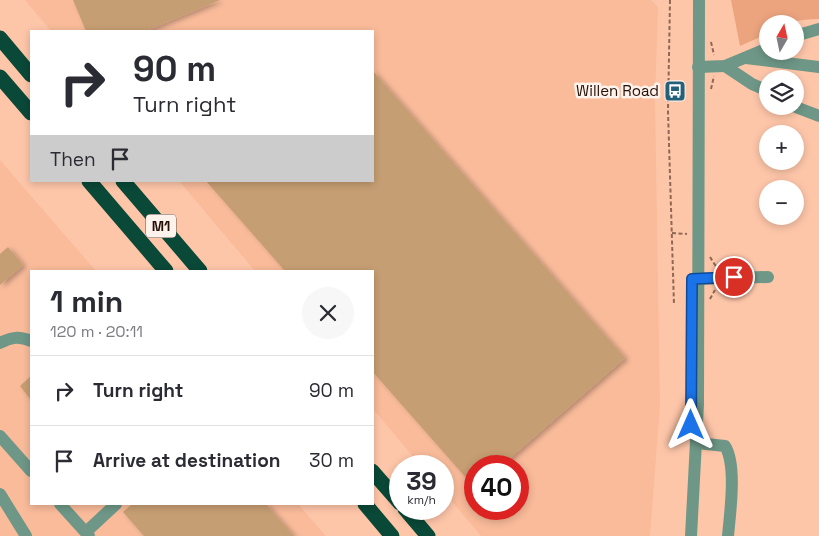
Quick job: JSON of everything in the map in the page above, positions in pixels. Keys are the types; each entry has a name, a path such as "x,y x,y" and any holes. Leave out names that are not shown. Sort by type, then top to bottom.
{"highway":[{"path":"0,38 30,74"},
{"path":"0,77 30,112"},
{"name":"M1","path":"90,182 165,270"},
{"name":"M1","path":"124,182 199,270"},
{"path":"374,473 389,490"},
{"path":"366,505 392,536"},
{"path":"414,520 428,536"}],"street":[{"path":"691,536 697,443 692,0"},
{"path":"694,511 691,444 699,0"},
{"path":"804,33 819,29"},
{"path":"698,67 725,66 759,52"},
{"path":"746,58 819,67"},
{"path":"725,66 759,87"},
{"path":"804,110 819,116"},
{"path":"695,279 768,277"},
{"path":"0,343 12,337 21,337 30,341"},
{"path":"0,436 30,470"},
{"path":"697,443 724,446 728,451 732,474 728,536"},
{"path":"0,494 26,536"},
{"path":"61,505 87,534 115,505"}],"path":[{"path":"670,0 668,111 674,305"}],"shaded area":[{"path":"25,0 651,0 658,7 655,99 660,405 650,536 481,536 467,520 529,520 529,455 464,455 464,516 454,504 454,455 412,455 374,410 374,270 254,270 180,182 374,182 374,30 50,30"},
{"path":"731,0 819,0 819,19 804,20 804,15 759,15 759,38 740,46"},
{"path":"0,160 95,270 30,270 30,505 299,505 326,536 0,536"}],"building":[{"path":"73,0 220,0 148,30 86,30"},
{"path":"374,72 625,358 514,455 464,455 464,476 454,464 454,455 446,455 374,373 374,270 284,270 207,182 374,182"},
{"path":"8,247 23,265 0,285 0,254"},
{"path":"30,377 30,399 20,386"},
{"path":"131,505 267,505 294,536 144,536 123,512"}],"place":[{"name":"Willen Road","path":"675,91"}],"route":[{"path":"691,425 692,279 734,277"}]}
